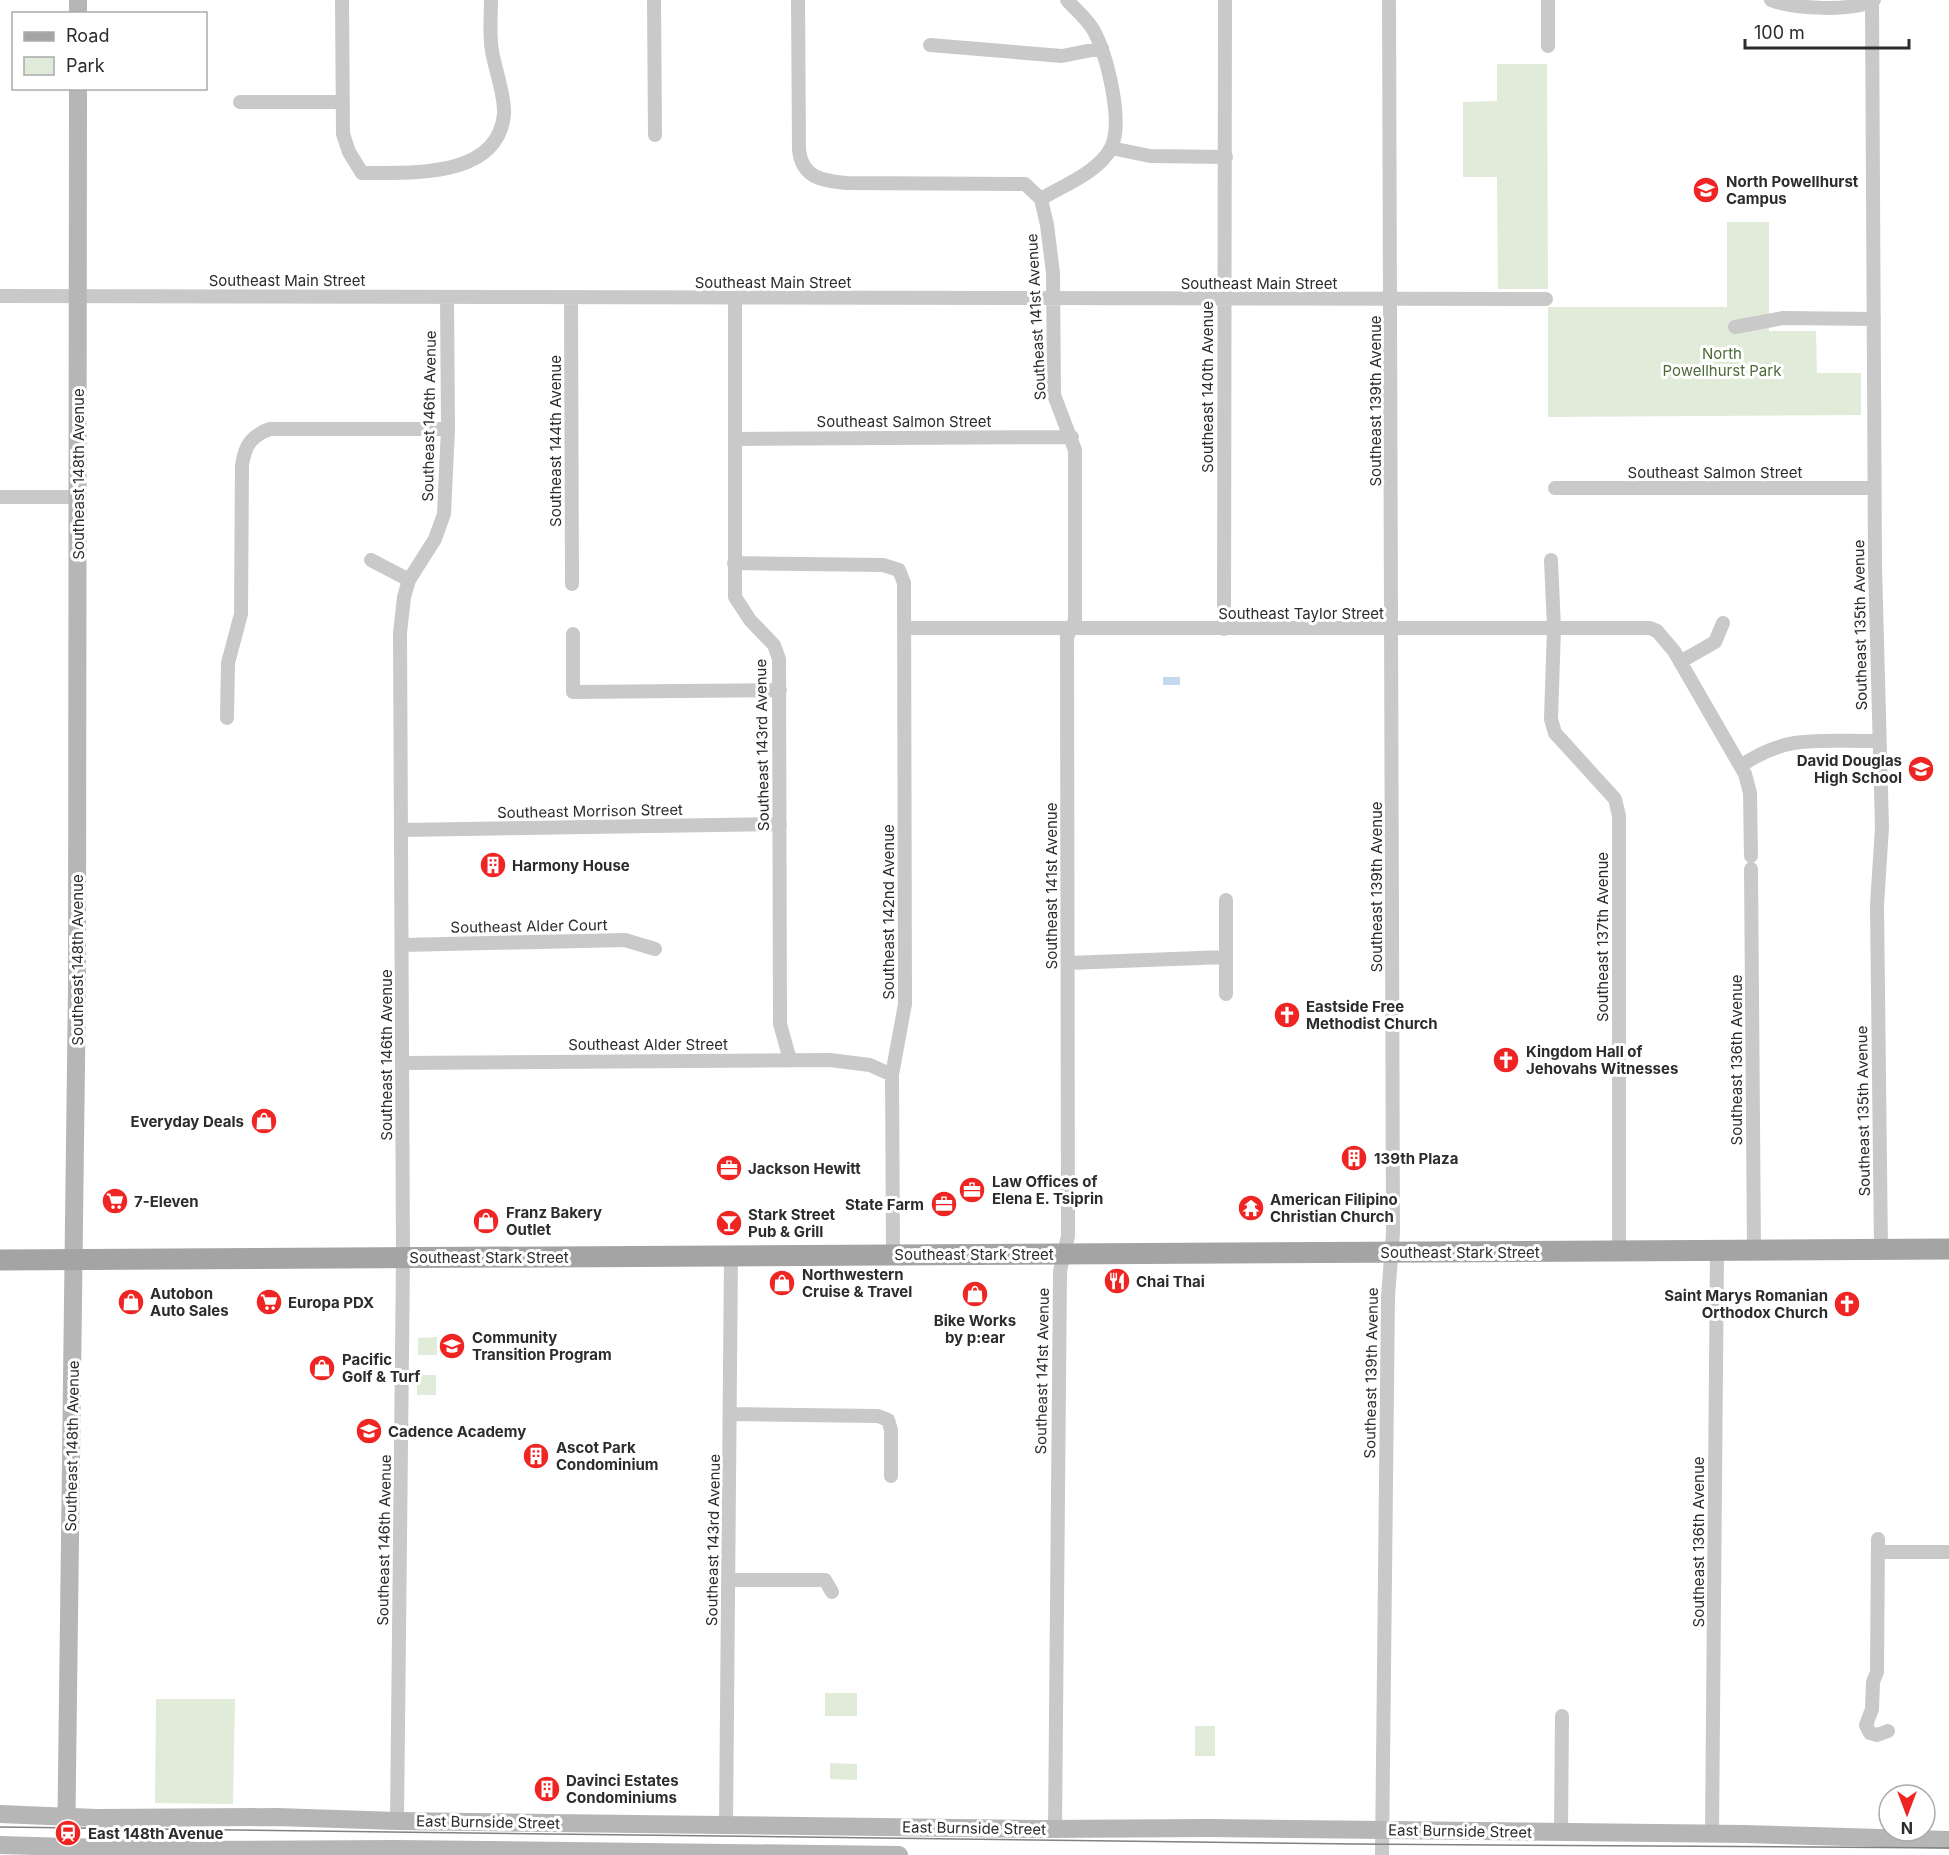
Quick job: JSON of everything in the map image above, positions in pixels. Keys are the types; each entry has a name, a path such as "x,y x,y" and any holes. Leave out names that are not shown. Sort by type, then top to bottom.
{"main road":[{"name":"Southeast Stark Street","path":"0,1260 1949,1249"}],"street":[{"path":"342,0 340,102 343,134 349,152 362,173 444,170 479,156 495,140 504,115 491,46 490,0"},
{"path":"654,0 655,135"},
{"path":"798,0 800,158 812,176 827,182 1025,184 1041,199 1096,165 1111,148 1115,127 1114,106 1102,48 1093,29 1067,0"},
{"name":"Southeast 140th Avenue","path":"1224,629 1225,0"},
{"name":"Southeast 139th Avenue","path":"1382,1844 1391,1252 1393,629 1389,0"},
{"path":"1548,0 1548,46"},
{"path":"1771,0 1796,6 1816,7 1864,6 1873,0"},
{"name":"Southeast 135th Avenue","path":"1873,0 1874,488 1878,741 1882,827 1877,905 1881,1250"},
{"path":"930,45 1062,56 1102,48"},
{"name":"Southeast 148th Avenue","path":"67,1837 74,1260 78,90"},
{"path":"240,102 340,102"},
{"path":"1111,148 1150,156 1226,157"},
{"name":"Southeast 141st Avenue","path":"1041,199 1051,247 1054,395 1072,437 1075,450 1075,620 1067,637 1068,1236 1060,1271 1055,1829"},
{"name":"Southeast Main Street","path":"0,296 1391,300 1546,298"},
{"name":"Southeast 146th Avenue","path":"397,1821 402,1258 400,633 404,597 409,580 435,539 444,514 448,429 447,298"},
{"name":"Southeast 144th Avenue","path":"571,298 572,584"},
{"name":"Southeast 143rd Avenue","path":"735,298 737,439 735,597 750,620 774,645 779,659 780,1024 790,1060"},
{"path":"1735,327 1783,318 1874,319"},
{"path":"227,718 228,663 241,615 242,465 249,442 258,433 270,429 448,429"},
{"name":"Southeast Salmon Street","path":"737,439 1072,437"},
{"name":"Southeast Salmon Street","path":"1555,488 1874,488"},
{"path":"0,497 78,497"},
{"path":"371,560 409,580"},
{"path":"1551,560 1554,628"},
{"name":"Southeast 142nd Avenue","path":"734,563 883,565 898,570 904,583 905,1004 892,1076 893,1254"},
{"path":"1680,662 1715,642 1723,623"},
{"name":"Southeast Taylor Street","path":"905,628 1650,628 1665,638 1680,662"},
{"name":"Southeast 137th Avenue","path":"1554,628 1551,719 1555,733 1564,746 1615,799 1619,816 1619,1251"},
{"path":"573,634 573,692 780,690"},
{"name":"Southeast 136th Avenue","path":"1680,662 1741,766 1750,793 1754,1250"},
{"path":"1741,766 1770,748 1788,742 1878,741"},
{"name":"Southeast Morrison Street","path":"401,830 780,824"},
{"path":"1226,900 1226,994"},
{"name":"Southeast Alder Court","path":"402,945 625,940 655,949"},
{"path":"1068,963 1226,957"},
{"name":"Southeast Alder Street","path":"402,1063 851,1061 870,1065 892,1076"},
{"name":"Southeast 136th Avenue","path":"1712,1834 1717,1251"},
{"name":"Southeast 143rd Avenue","path":"726,1825 731,1255"},
{"path":"731,1414 878,1416 888,1420 891,1430 891,1476"},
{"path":"1888,1731 1877,1735 1870,1733 1866,1725 1872,1709 1873,1682 1877,1672 1878,1546 1949,1552"},
{"path":"729,1580 825,1580 832,1592"},
{"path":"1561,1832 1562,1716"},
{"name":"East Burnside Street","path":"0,1814 67,1837 256,1852 899,1855"},
{"name":"East Burnside Street","path":"0,1845 277,1817 397,1821 1055,1829 1382,1844 1561,1832 1949,1840"}],"green space":[{"path":"1497,64 1547,64 1548,289 1498,289 1497,177 1463,177 1463,102 1497,101"},
{"name":"North Powellhurst Park","path":"1727,222 1769,222 1769,331 1816,331 1817,373 1861,373 1861,415 1548,417 1548,307 1727,307"},
{"path":"437,1337 437,1355 418,1355 418,1338"},
{"path":"417,1375 436,1375 436,1395 417,1395"},
{"path":"825,1693 857,1693 857,1716 825,1716"},
{"path":"156,1699 235,1699 233,1804 155,1803"},
{"path":"1195,1726 1215,1726 1215,1756 1195,1756"},
{"path":"830,1763 857,1764 857,1780 830,1779"}],"water":[{"path":"1163,677 1180,677 1180,685 1163,685"}],"tram line":[{"path":"0,1827 1354,1844 1949,1848"}],"place":[{"name":"North Powellhurst Campus","path":"1706,190"},
{"name":"David Douglas High School","path":"1921,769"},
{"name":"Harmony House","path":"493,865"},
{"name":"Eastside Free Methodist Church","path":"1287,1015"},
{"name":"Kingdom Hall of Jehovahs Witnesses","path":"1506,1060"},
{"name":"Everyday Deals","path":"264,1121"},
{"name":"139th Plaza","path":"1354,1158"},
{"name":"Jackson Hewitt","path":"729,1168"},
{"name":"Law Offices of Elena E. Tsiprin","path":"972,1190"},
{"name":"7-Eleven","path":"115,1201"},
{"name":"State Farm","path":"944,1204"},
{"name":"American Filipino Christian Church","path":"1251,1208"},
{"name":"Franz Bakery Outlet","path":"486,1221"},
{"name":"Stark Street Pub & Grill","path":"729,1223"},
{"name":"Chai Thai","path":"1117,1281"},
{"name":"Northwestern Cruise & Travel","path":"782,1283"},
{"name":"Bike Works by p:ear","path":"975,1294"},
{"name":"Autobon Auto Sales","path":"131,1302"},
{"name":"Europa PDX","path":"269,1302"},
{"name":"Saint Marys Romanian Orthodox Church","path":"1847,1304"},
{"name":"Community Transition Program","path":"452,1346"},
{"name":"Pacific Golf & Turf","path":"322,1368"},
{"name":"Cadence Academy","path":"369,1431"},
{"name":"Ascot Park Condominium","path":"536,1456"},
{"name":"Davinci Estates Condominiums","path":"547,1789"},
{"name":"East 148th Avenue","path":"68,1833"}]}
